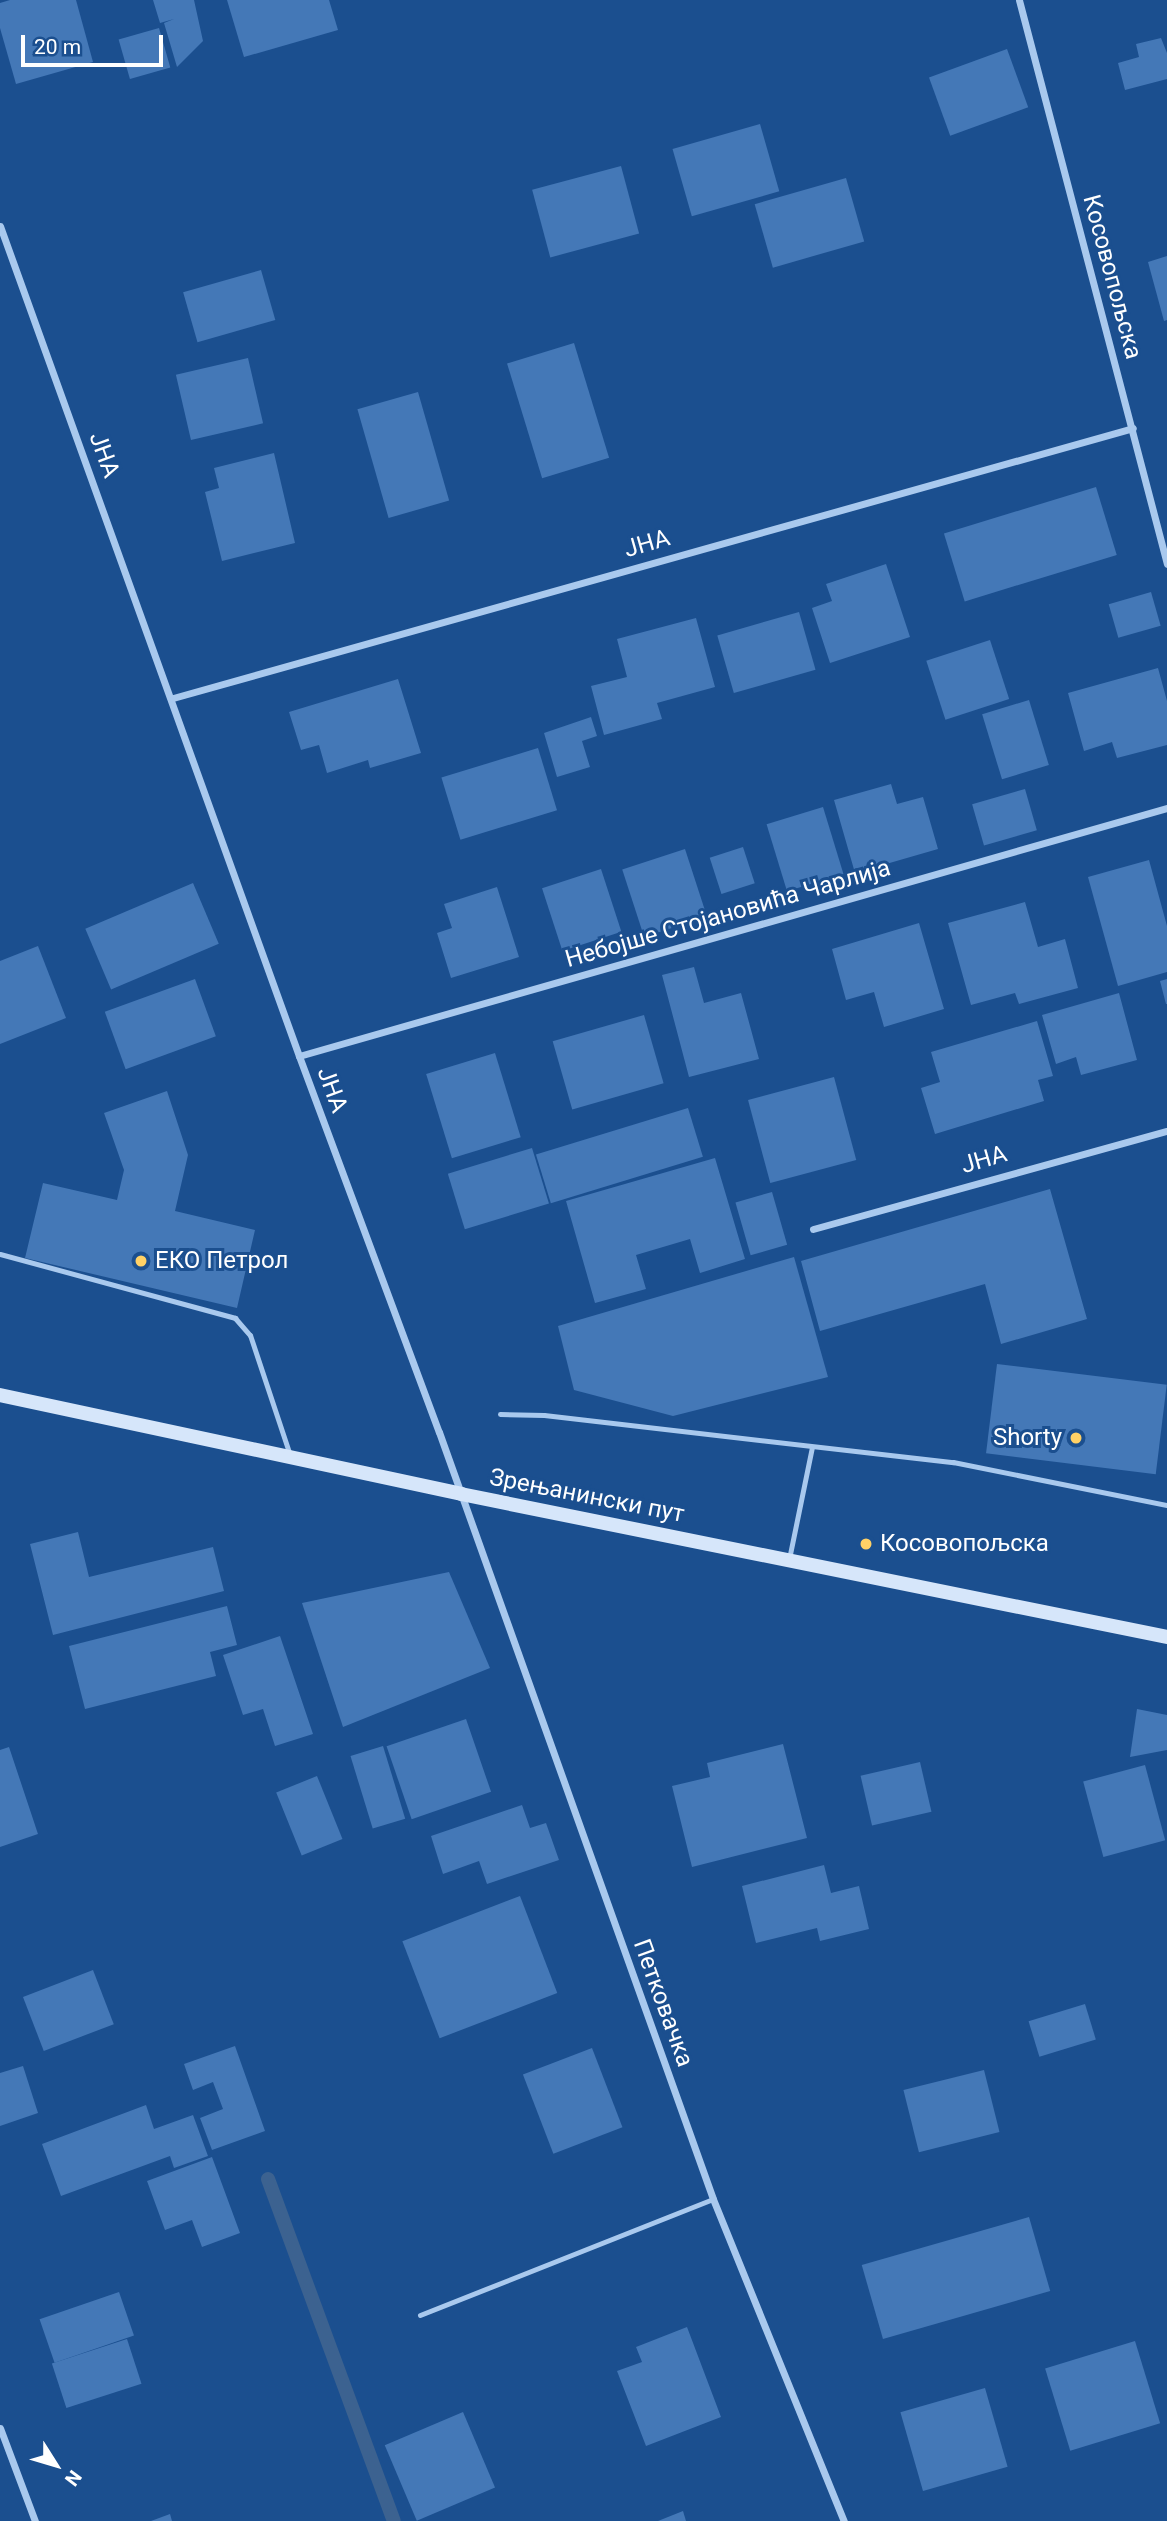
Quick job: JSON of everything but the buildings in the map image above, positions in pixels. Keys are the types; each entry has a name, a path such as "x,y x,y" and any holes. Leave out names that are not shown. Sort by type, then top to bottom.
{"main road":[{"name":"Зрењанински пут","path":"0,1395 461,1494 1167,1637"}],"street":[{"name":"Косовопољска","path":"1019,0 1167,564"},
{"name":"ЈНА","path":"0,226 173,698 299,1056 461,1494"},
{"name":"ЈНА","path":"173,698 1133,428"},
{"name":"Небојше Стојановића Чарлија","path":"299,1056 1167,808"},
{"name":"ЈНА","path":"813,1229 1167,1131"},
{"name":"Петковачка","path":"461,1494 713,2199 844,2521"},
{"path":"0,2428 35,2521"}],"lane":[{"path":"0,1254 234,1318 250,1335 291,1458"},
{"path":"500,1414 544,1415 953,1462 1167,1505"},
{"path":"789,1559 812,1447"},
{"path":"420,2315 713,2199"}],"waterway":[{"path":"268,2179 394,2521"}],"place":[{"name":"ЕКО Петрол","path":"141,1261"},
{"name":"Shorty","path":"1076,1438"},
{"name":"Косовопољска","path":"866,1544"}]}
